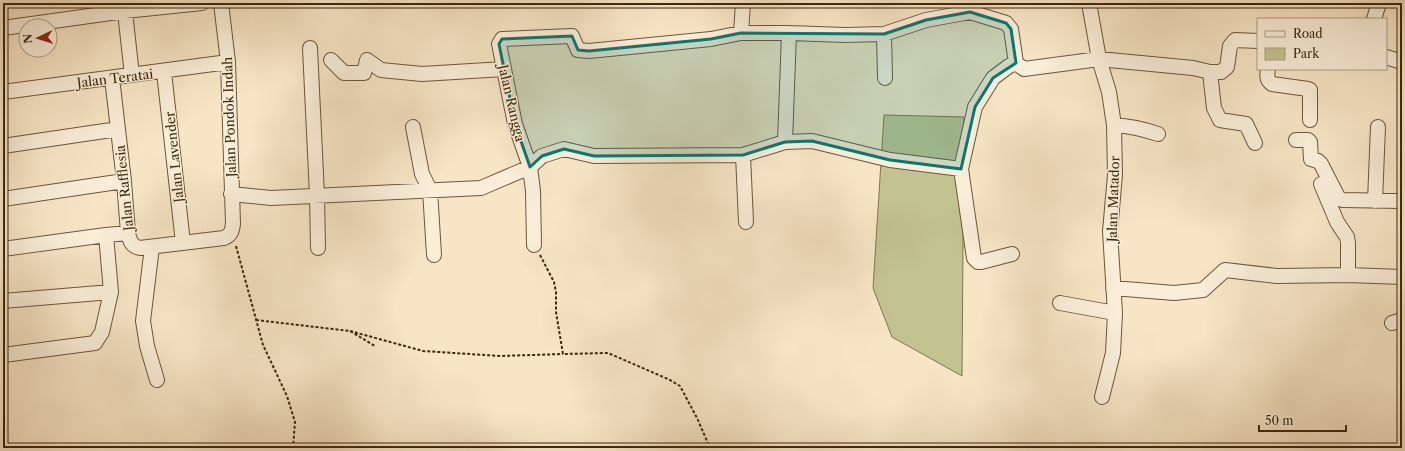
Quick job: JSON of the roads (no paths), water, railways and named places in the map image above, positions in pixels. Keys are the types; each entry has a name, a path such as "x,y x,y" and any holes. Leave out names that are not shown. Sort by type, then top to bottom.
{"street":[{"path":"3,28 124,7 202,3"},
{"name":"Jalan Pondok Indah","path":"221,3 228,62 232,231"},
{"path":"743,3 741,33 845,35 884,34 926,20 970,12 1006,23 1011,29 1016,63 1024,68 1099,59 1220,72 1227,67 1230,46 1235,40 1257,41"},
{"name":"Jalan Matador","path":"1089,3 1099,59 1109,92 1114,125 1115,175 1110,231 1114,313 1113,353 1102,397"},
{"path":"1374,18 1380,3"},
{"path":"124,7 132,75"},
{"name":"Jalan Rangga","path":"534,245 533,191 530,167 515,124 499,44 502,38 572,36 578,50 589,51 711,39 741,33"},
{"path":"785,142 789,33"},
{"path":"884,34 885,78"},
{"path":"310,48 318,195 318,248"},
{"path":"1387,57 1402,62"},
{"path":"330,60 344,73 364,73 367,60 381,70 422,74 504,69"},
{"name":"Jalan Teratai","path":"3,92 164,72 228,62"},
{"path":"1012,254 981,262 978,262 974,258 961,169 975,107 994,78 1009,66 1016,63"},
{"path":"1268,70 1268,82 1272,84 1310,90 1310,120"},
{"name":"Jalan Lavender","path":"164,72 183,243"},
{"path":"1210,72 1214,108 1220,120 1246,124 1255,143"},
{"name":"Jalan Rafflesia","path":"112,78 124,181 128,233 132,245 136,247 152,246 224,238 232,231"},
{"path":"1114,125 1133,127 1158,134"},
{"path":"413,127 420,169 425,183 430,190 434,255"},
{"path":"1375,201 1378,127"},
{"path":"3,146 118,129"},
{"path":"1296,140 1308,140 1310,142 1311,159 1337,222 1347,237 1348,275"},
{"path":"231,194 271,198 481,188 530,167 542,156 564,149 594,156 743,155 785,142 812,141 890,160 961,169"},
{"path":"743,155 746,222"},
{"path":"1311,159 1318,161 1321,164 1339,199 1402,201"},
{"path":"3,198 124,181"},
{"path":"3,249 128,233"},
{"path":"3,355 95,343 102,332 111,292 106,235"},
{"path":"152,246 143,321 147,346 157,380"},
{"path":"1113,288 1174,293 1203,290 1225,270 1277,276 1348,275 1402,277"},
{"path":"3,300 111,292"},
{"path":"1060,303 1114,313"}]}
